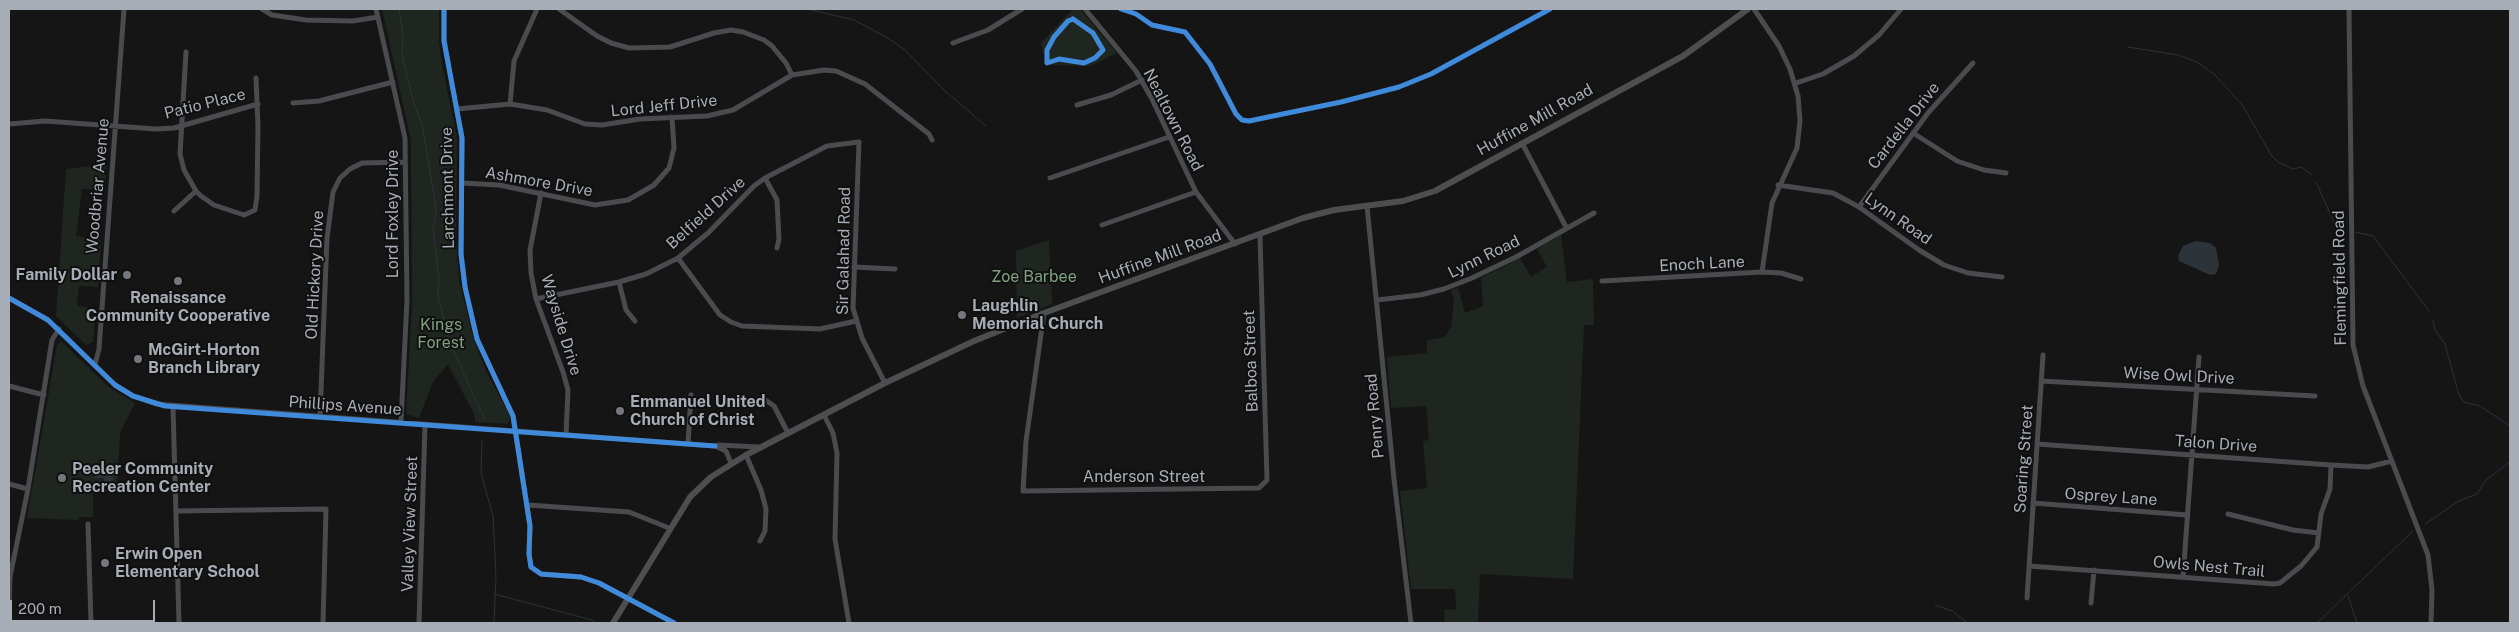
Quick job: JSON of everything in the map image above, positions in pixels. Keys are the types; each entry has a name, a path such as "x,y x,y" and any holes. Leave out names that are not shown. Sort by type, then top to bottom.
{"main road":[{"name":"Huffine Mill Road","path":"614,623 669,528 690,497 711,477 746,455 885,383 974,341 1044,313 1311,216 1334,210 1403,201 1427,194 1683,56 1748,9"}],"street":[{"name":"Woodbriar Avenue","path":"95,364 98,349 124,9"},
{"path":"262,9 272,15 306,20 353,22 378,17"},
{"name":"Lord Foxley Drive","path":"376,9 406,138 407,300 401,422"},
{"name":"Larchmont Drive","path":"444,9 444,41 462,138 461,254 472,321 487,365 513,416 528,505 531,567 540,574 580,578 599,583 628,598"},
{"path":"510,104 514,61 537,9"},
{"path":"559,9 597,36 611,43 629,48 670,47 714,33 731,30 743,32 764,40 772,46 786,63 792,74"},
{"path":"953,43 988,30 1022,9"},
{"name":"Nealtown Road","path":"1085,9 1142,80 1196,192 1235,245"},
{"path":"1754,9 1779,46 1796,83 1800,109 1798,140 1778,185 1770,214 1762,272"},
{"path":"1796,83 1823,74 1854,56 1880,35 1902,9"},
{"name":"Flemingfield Road","path":"2349,9 2352,344 2359,374 2428,555 2432,590 2431,623"},
{"path":"186,52 180,154 187,176 196,191 214,205 225,210 244,214 252,213 255,210 257,196 258,104 256,78"},
{"name":"Cardella Drive","path":"1859,207 1913,133 1952,85 1974,63"},
{"name":"Lord Jeff Drive","path":"457,109 510,104 548,110 568,119 593,124 720,114 733,110 792,74 824,70 852,77 929,134 932,140"},
{"path":"1077,105 1111,95 1142,80"},
{"path":"293,103 319,101 393,82"},
{"name":"Patio Place","path":"9,124 45,121 156,129 182,126 258,104"},
{"name":"Ashmore Drive","path":"462,183 499,184 595,205 628,200 642,193 662,178 669,168 674,148 672,117"},
{"path":"1913,133 1957,161 1984,170 2006,173"},
{"path":"1050,178 1169,137"},
{"name":"Belfield Drive","path":"536,299 619,282 646,274 678,258 708,233 754,186 765,178 827,146 859,142"},
{"name":"Sir Galahad Road","path":"859,142 853,308 862,338 885,383"},
{"path":"1522,143 1566,227"},
{"name":"Old Hickory Drive","path":"320,416 327,238 332,192 340,178 350,169 362,163 405,162"},
{"path":"765,178 777,200 779,239 777,248"},
{"name":"Lynn Road","path":"1778,185 1828,192 1859,207 1919,250 1944,265 1968,273 2002,277"},
{"path":"174,211 196,191"},
{"path":"1102,224 1196,192"},
{"name":"Wayside Drive","path":"541,193 530,250 531,273 536,299 568,390 566,435"},
{"name":"Penry Road","path":"1367,206 1394,479 1411,623"},
{"name":"Lynn Road","path":"1377,300 1420,295 1444,289 1518,256 1566,227 1594,213"},
{"name":"Balboa Street","path":"1260,236 1267,480 1264,485"},
{"path":"678,258 720,316 742,326 820,329 856,321"},
{"path":"854,267 895,269"},
{"name":"Enoch Lane","path":"1602,281 1762,272 1780,273 1802,279"},
{"path":"619,282 626,310 635,320"},
{"name":"Phillips Avenue","path":"9,298 39,314 58,329 116,385 133,396 156,404 173,407 320,416 516,432 715,446 761,447"},
{"name":"Anderson Street","path":"1044,313 1026,441 1023,491 1246,490 1260,488 1264,485"},
{"path":"9,608 9,577 28,489 52,340 58,329"},
{"name":"Soaring Street","path":"2027,598 2043,355"},
{"path":"2183,577 2199,357"},
{"name":"Wise Owl Drive","path":"2041,381 2315,396"},
{"path":"9,386 44,395"},
{"path":"688,444 691,395"},
{"path":"764,399 774,406 788,433"},
{"path":"173,407 179,623"},
{"path":"824,415 833,433 837,453 835,539 849,623"},
{"name":"Valley View Street","path":"419,623 425,424"},
{"name":"Talon Drive","path":"2037,444 2368,467 2392,462"},
{"path":"715,446 726,451 732,463"},
{"path":"746,455 761,490 766,508 765,531 760,541"},
{"name":"Owls Nest Trail","path":"2029,566 2280,583 2313,554 2317,547 2321,514 2330,489 2331,465"},
{"path":"9,484 28,489"},
{"name":"Osprey Lane","path":"2034,503 2187,515"},
{"path":"528,505 629,512 669,528"},
{"path":"176,511 326,509 322,623"},
{"path":"2228,514 2293,530 2320,533"},
{"path":"88,524 91,623"},
{"path":"2092,603 2094,570"},
{"path":"628,598 674,623"}],"green space":[{"name":"Kings Forest","path":"382,9 439,9 439,42 442,64 457,138 456,241 459,280 474,341 487,373 508,412 510,418 508,424 475,422 475,416 448,364 433,382 419,418 406,414 412,303 411,141"},
{"path":"1073,9 1080,9 1117,53 1091,66 1046,65 1041,43"},
{"path":"106,164 105,189 82,189 76,236 101,240 98,287 79,286 77,306 96,309 93,342 86,345 56,316 66,169"},
{"path":"1561,235 1567,282 1593,279 1594,325 1584,325 1573,579 1480,574 1478,623 1445,623 1444,610 1456,609 1455,589 1411,589 1400,491 1427,488 1423,441 1429,440 1426,406 1391,408 1387,357 1427,353 1427,340 1445,337 1451,327 1454,300 1451,290 1458,288 1465,313 1483,306 1481,278 1520,258 1531,277 1547,267 1537,249"},
{"name":"Zoe Barbee","path":"1049,240 1052,304 1017,318 1016,251"},
{"path":"61,341 110,388 135,403 120,433 117,491 93,492 93,517 79,517 78,520 27,518 57,345"}],"shaded area":[{"path":"2196,241 2210,243 2216,248 2219,265 2216,274 2210,275 2179,261 2178,256 2183,246"},
{"path":"95,468 114,468 113,486 104,486 104,478 95,478"}],"waterway":[{"path":"399,9 403,37 402,55 414,104 422,124 435,201 436,215 433,228 439,280 438,295 449,341 484,418"},
{"path":"807,9 854,20 886,37 904,49 944,90 986,126"},
{"path":"2128,47 2178,55 2199,63 2215,75 2243,106 2271,155 2278,162 2293,169 2301,167 2311,174"},
{"path":"2316,182 2336,227 2346,231"},
{"path":"2355,232 2373,236 2429,311"},
{"path":"2433,320 2435,330 2445,344 2458,392 2463,402 2480,406 2510,426"},
{"path":"482,440 481,473 493,516 496,578 494,623"},
{"path":"2425,524 2459,501 2477,494 2485,481 2510,462"},
{"path":"2317,623 2413,531"},
{"path":"494,594 592,620 596,623"},
{"path":"2348,596 2357,623"},
{"path":"1935,605 1952,611 1968,623"}],"cycle path":[{"path":"444,9 444,41 462,138 461,254 465,287 477,339 513,416 530,526 529,554 531,567 541,574 581,577 599,583 674,623"},
{"path":"1121,9 1136,14 1152,25 1185,32 1210,64 1236,114 1242,120 1249,121 1341,102 1399,87 1431,74 1550,9"},
{"path":"1073,19 1093,33 1103,50 1095,58 1084,63 1059,59 1047,63 1047,50 1054,37 1068,21 1073,19"},
{"path":"9,298 48,320 115,385 133,396 165,406 715,446"}],"place":[{"name":"Family Dollar","path":"127,275"},
{"name":"Renaissance Community Cooperative","path":"178,281"},
{"name":"Laughlin Memorial Church","path":"962,315"},
{"name":"McGirt-Horton Branch Library","path":"138,359"},
{"name":"Emmanuel United Church of Christ","path":"620,411"},
{"name":"Peeler Community Recreation Center","path":"62,478"},
{"name":"Erwin Open Elementary School","path":"105,563"}]}
